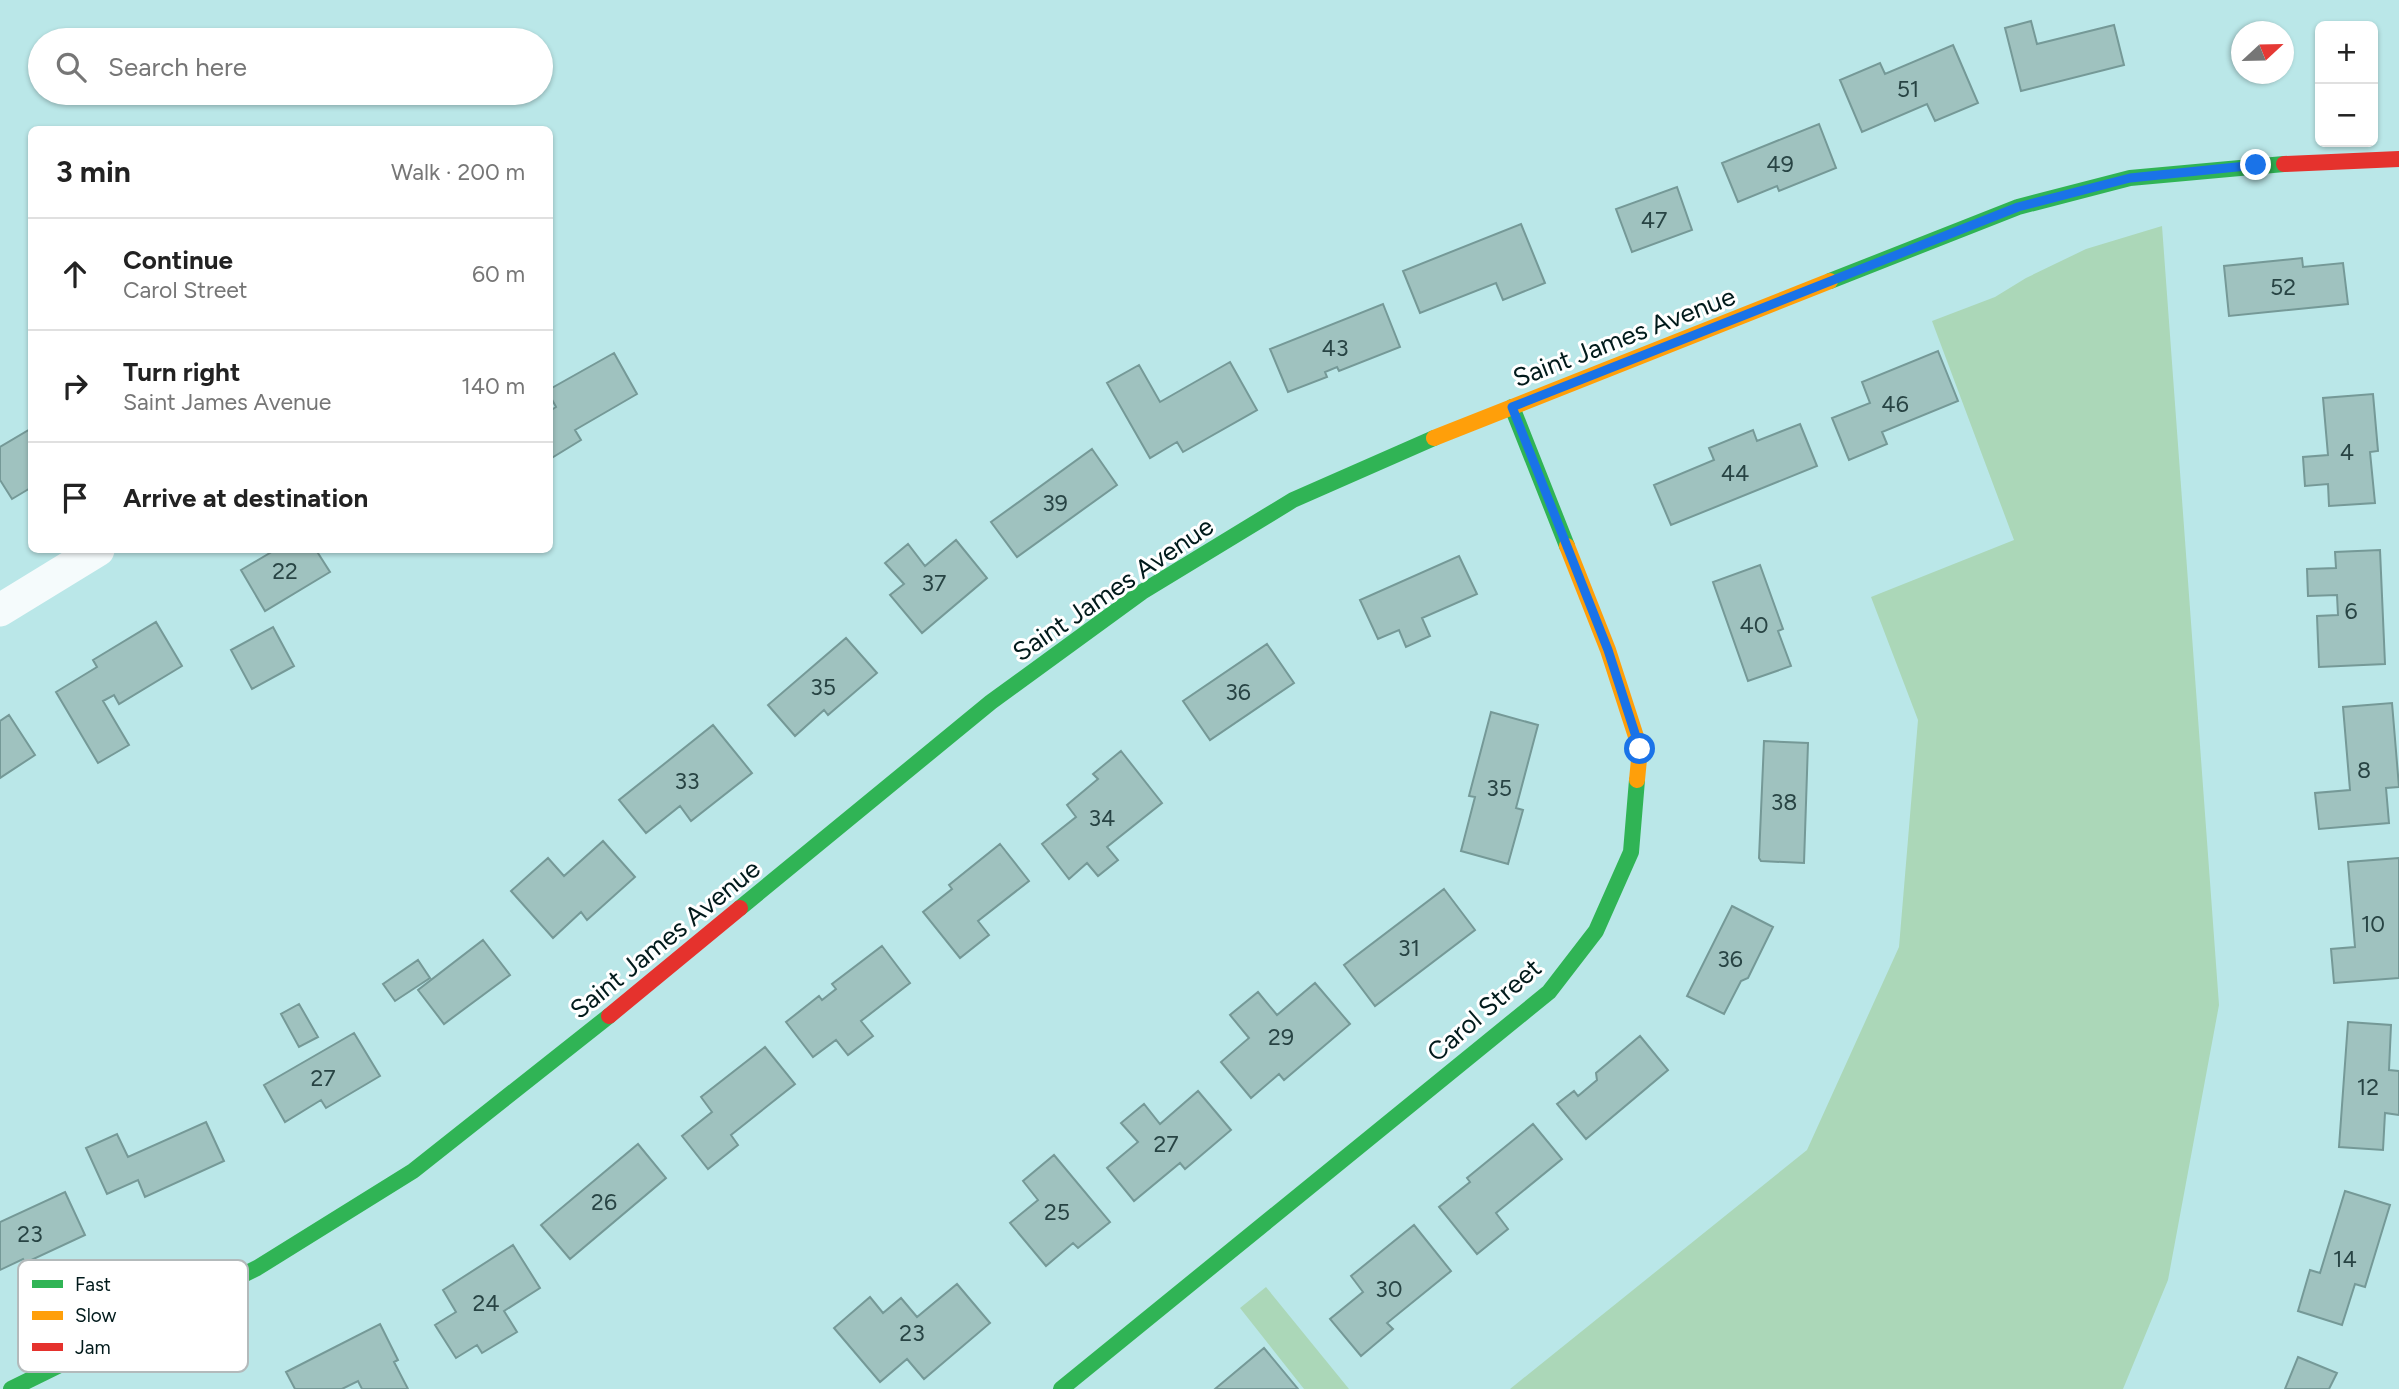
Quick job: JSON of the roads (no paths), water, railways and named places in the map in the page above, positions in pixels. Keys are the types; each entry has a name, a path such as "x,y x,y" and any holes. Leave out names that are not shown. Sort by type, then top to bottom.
{"street":[{"name":"Saint James Avenue","path":"248,1272 413,1171 546,1068 991,702 1143,592 1293,500 1433,438 2018,207 2130,178 2256,165 2399,159"},
{"name":"Carol Street","path":"1061,1389 1549,992 1596,932 1631,852 1640,749 1608,650 1512,407"},
{"path":"0,610 94,553"},
{"name":"Saint James Avenue","path":"11,1389 46,1372"}]}
